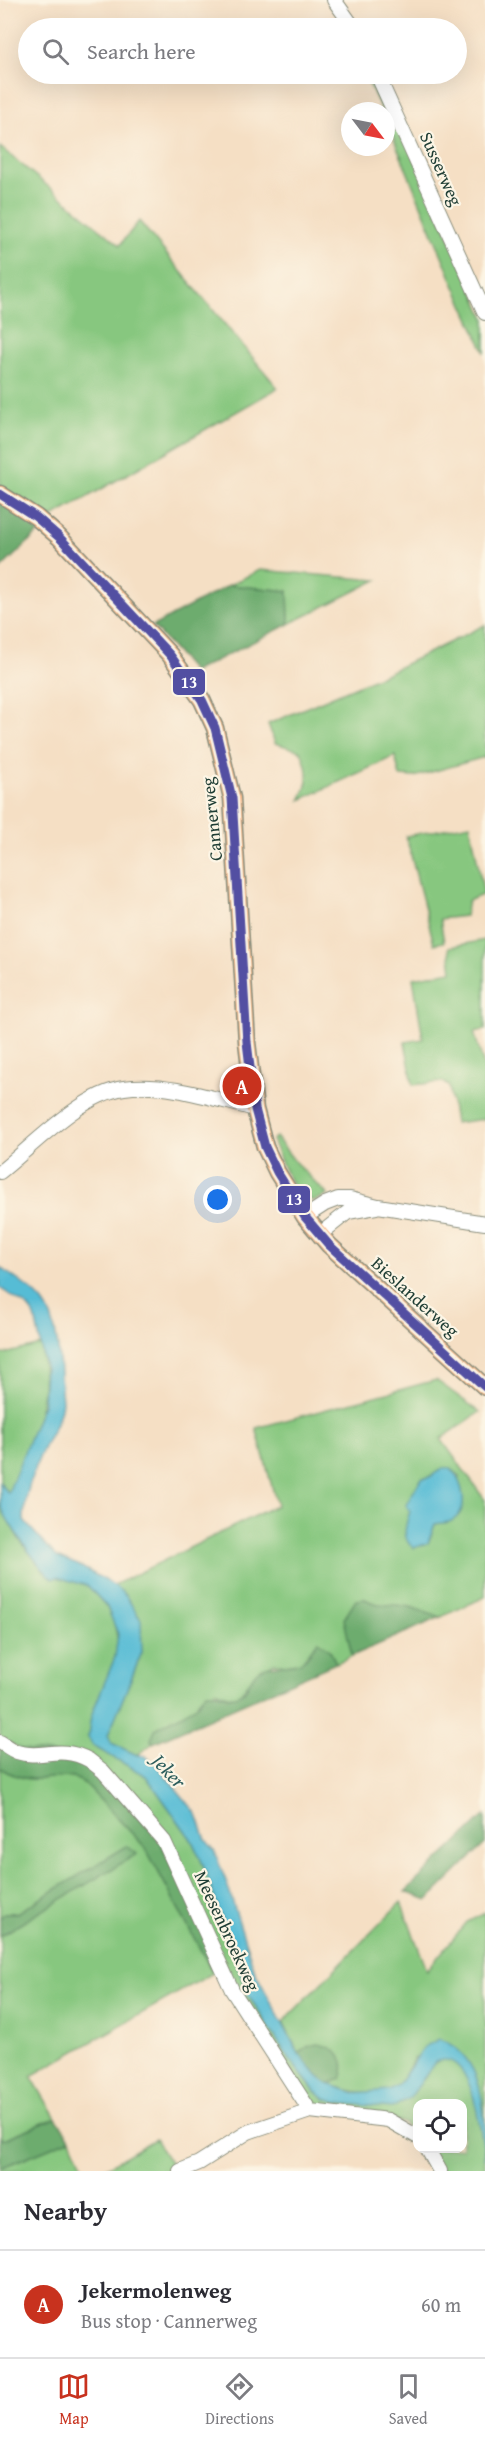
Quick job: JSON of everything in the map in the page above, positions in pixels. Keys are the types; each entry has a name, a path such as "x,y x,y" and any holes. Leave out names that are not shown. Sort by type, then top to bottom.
{"main road":[{"name":"Cannerweg","path":"0,494 36,517 58,537 170,655 202,700 215,728 232,798 247,1042 255,1109 265,1147 289,1194 319,1235"},
{"name":"Bieslanderweg","path":"319,1235 485,1387"}],"street":[{"path":"334,0 347,18"},
{"name":"Susserweg","path":"382,84 485,313"},
{"path":"0,1172 91,1100 121,1088 152,1087 255,1109"},
{"path":"305,1217 338,1199 356,1199 378,1206 485,1223"},
{"path":"319,1235 348,1212 378,1206"},
{"name":"Meesenbroekweg","path":"0,1742 20,1753 68,1752 89,1760 103,1771 155,1829 172,1854 232,1990 310,2111"},
{"path":"180,2171 198,2163 248,2132 310,2111 388,2120 413,2135"},
{"path":"431,2153 440,2171"}],"green space":[{"path":"369,84 382,84 390,102 378,102"},
{"path":"395,113 485,318 485,353 395,142"},
{"path":"0,147 120,245 139,221 278,388 49,519 30,503 0,487"},
{"path":"0,500 41,530 0,569"},
{"path":"260,570 377,580 289,624 288,591 229,585"},
{"path":"229,585 288,591 289,624 193,672 153,626"},
{"path":"485,625 485,757 414,777 400,776 395,756 300,800 306,787 307,776 306,764 301,751 275,743 268,724 385,674"},
{"path":"470,824 484,894 468,901 465,916 440,919 444,942 434,944 406,836"},
{"path":"485,940 485,1030 474,1032 485,1069 485,1119 455,1123 449,1086 443,1082 413,1085 405,1042 423,1039 413,978 452,971 449,947"},
{"path":"276,1137 296,1163 328,1195 314,1201 299,1192 287,1176 272,1140"},
{"path":"41,1345 43,1386 41,1404 31,1439 8,1494 0,1482 0,1355"},
{"path":"436,1380 480,1412 441,1439 485,1500 485,1597 441,1617 429,1615 411,1607 376,1606 365,1599 349,1639 352,1656 336,1663 329,1649 312,1648 301,1662 286,1665 274,1663 254,1677 236,1696 216,1690 199,1700 195,1707 151,1740 153,1743 137,1755 111,1743 108,1735 142,1652 126,1596 114,1585 277,1505 256,1428","holes":["443,1468 450,1468 459,1476 451,1521 435,1524 428,1543 408,1503 421,1479 430,1477"]},
{"path":"0,1505 19,1539 44,1571 88,1586 107,1607 114,1622 119,1646 109,1677 94,1709 88,1737 93,1746 146,1776 191,1839 202,1862 247,1993 290,2060 313,2089 325,2099 349,2105 424,2079 432,2065 439,2060 415,2057 397,2086 383,2092 363,2093 328,2084 341,2079 308,2047 299,2054 283,2022 401,1902 427,1970 467,1922 485,1913 485,2171 436,2171 424,2153 467,2153 467,2099 413,2099 413,2138 404,2123 315,2107 240,1998 128,1793 21,1749 0,1738"},
{"path":"365,1599 377,1604 407,1606 441,1617 352,1656 344,1619 356,1600"},
{"path":"318,1641 329,1649 336,1663 153,1743 151,1740 155,1729 195,1707 207,1692 239,1695 243,1693 259,1670 264,1667 299,1663 306,1658"},
{"path":"0,1747 64,1755 88,1762 159,1839 221,1969 213,1973 145,1847 84,1783 71,1778 32,1779 11,1774 0,1768"},
{"path":"0,1768 28,1778 65,1777 84,1783 145,1847 213,1973 31,2076 56,2118 1,2140 0,1936 136,1854 17,1913 4,1913 0,1918"},
{"path":"485,1815 485,1844 428,1900 405,1892"},
{"path":"127,1846 137,1854 0,1936 0,1918 4,1913 17,1913"},
{"path":"318,2044 331,2048 340,2056 343,2066 341,2079 328,2084 318,2077 299,2054 307,2047"},
{"path":"56,2118 71,2139 0,2168 0,2137 2,2140"},
{"path":"71,2139 85,2171 0,2171 0,2168"},
{"path":"155,2139 170,2163 168,2171 100,2171"}],"water":[{"path":"0,1267 43,1302 53,1323 58,1350 62,1401 60,1413 34,1473 28,1492 24,1521 57,1557 78,1565 114,1585 126,1596 141,1620 142,1652 108,1735 111,1743 137,1755 145,1756 156,1764 197,1814 206,1840 214,1850 226,1881 255,1972 299,2054 318,2077 328,2084 355,2093 389,2090 398,2085 424,2047 439,2039 454,2047 466,2058 474,2071 483,2104 485,2159 478,2114 467,2079 459,2067 448,2060 435,2062 410,2098 392,2108 338,2103 325,2099 313,2089 290,2060 247,1993 202,1862 191,1839 146,1776 93,1746 88,1737 91,1716 115,1657 118,1634 107,1607 88,1586 57,1577 53,1579 48,1574 16,1534 1,1506 0,1482 8,1493 43,1404 45,1367 35,1316 28,1307 0,1288"},
{"path":"443,1468 450,1468 459,1480 463,1496 461,1511 449,1522 435,1524 428,1543 414,1548 406,1536 410,1511 406,1505 421,1479 430,1477"}],"transit line":[{"name":"13","path":"0,494 36,517 59,537 170,655 202,700 215,728 232,798 247,1042 255,1109 265,1147 277,1172 305,1217 329,1245 485,1387"}],"place":[{"name":"Jekermolenweg","path":"242,1086"}],"water label":[{"name":"Jeker","path":"169,1771"}]}
